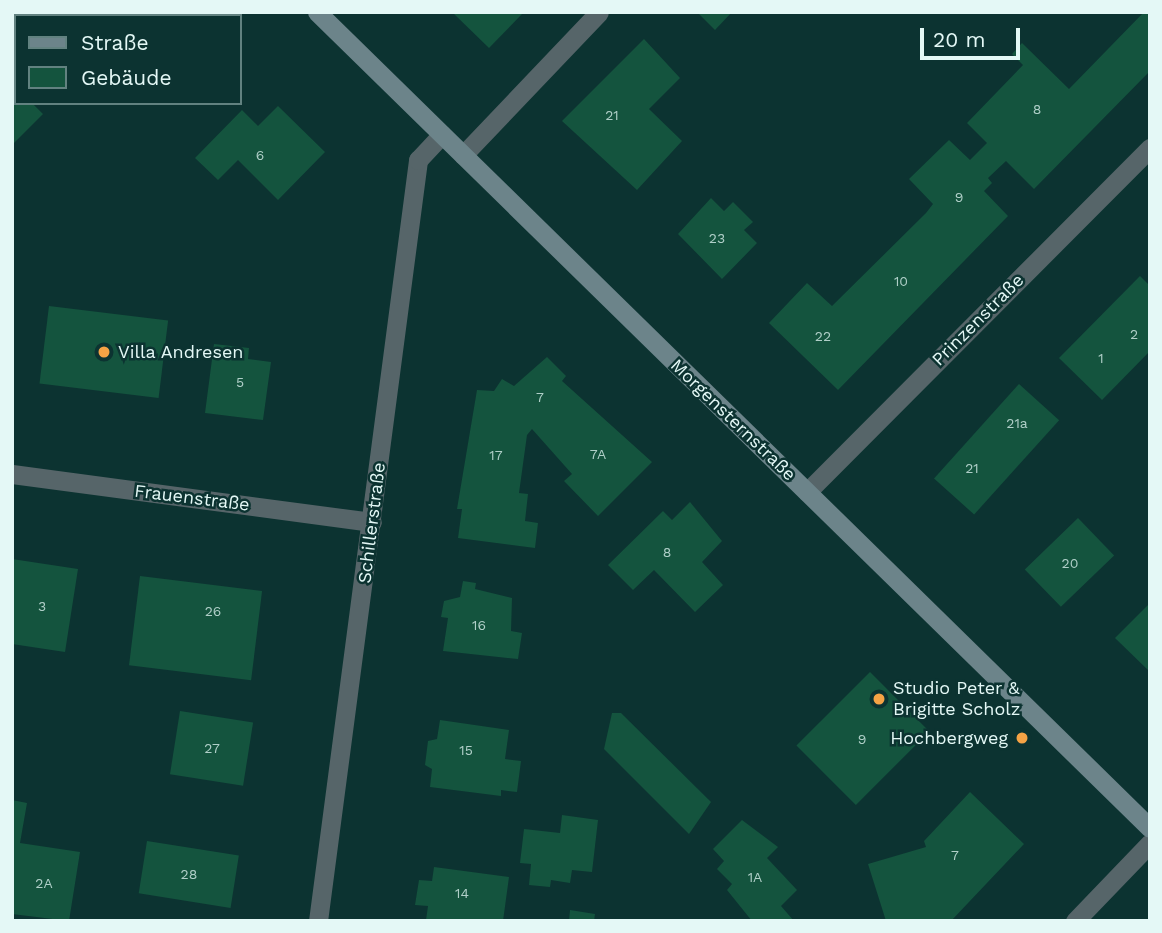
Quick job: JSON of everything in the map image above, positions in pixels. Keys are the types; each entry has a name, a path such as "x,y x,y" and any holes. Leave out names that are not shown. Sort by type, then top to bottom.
{"main road":[{"name":"Morgensternstraße","path":"317,12 1150,828"}],"street":[{"path":"463,155 599,12"},
{"name":"Schillerstraße","path":"317,921 418,160 442,134"},
{"name":"Prinzenstraße","path":"807,492 1150,148"},
{"name":"Frauenstraße","path":"12,474 372,522"},
{"path":"1075,921 1150,843"}],"building":[{"path":"125,12 127,14 84,14"},
{"path":"452,12 524,12 489,48"},
{"path":"697,12 732,12 715,30"},
{"path":"1144,12 1150,12 1150,71 1034,189 1006,161 988,178 992,183 984,191 1008,216 838,390 769,323 807,283 832,306 926,213 933,204 909,179 949,140 970,160 987,143 967,123 1023,65 1012,54 1022,43 1069,89"},
{"path":"644,39 680,78 649,109 682,141 637,190 562,121"},
{"path":"12,84 14,105 34,105 43,114 12,145"},
{"path":"278,106 325,152 278,200 238,160 218,180 195,158 242,110 258,126"},
{"path":"711,198 724,211 733,202 753,222 744,230 757,243 722,279 678,234"},
{"path":"1140,276 1150,286 1150,351 1102,400 1059,358"},
{"name":"Villa Andresen","path":"49,306 168,321 159,398 39,383"},
{"path":"214,344 249,348 248,359 271,362 263,420 205,413"},
{"path":"547,357 566,376 562,381 652,462 598,516 564,481 572,474 532,429 527,435 519,493 528,494 525,521 538,523 535,548 458,538 462,509 457,509 477,390 494,391 502,379 514,386"},
{"path":"1019,384 1059,420 974,515 934,478"},
{"path":"690,502 722,541 702,562 723,585 695,612 654,570 633,590 608,565 663,511 672,520"},
{"path":"1078,518 1114,555 1061,607 1025,569"},
{"path":"12,559 78,569 65,652 12,644"},
{"path":"140,576 262,591 251,680 129,665"},
{"path":"463,581 476,583 475,589 512,598 511,631 522,633 518,659 443,651 448,618 441,617 444,601 460,597"},
{"path":"1150,603 1150,672 1115,638"},
{"path":"870,672 929,731 856,805 796,746"},
{"path":"180,711 253,723 243,786 170,774"},
{"path":"612,713 621,713 711,802 689,834 604,749"},
{"path":"440,720 509,730 505,759 521,761 517,792 501,790 501,796 430,787 432,769 425,765 428,741 437,739"},
{"path":"970,792 1024,844 951,921 886,921 868,864 926,847 924,841"},
{"path":"12,800 27,803 20,843 80,852 69,921 12,914"},
{"path":"562,815 598,820 592,872 572,870 570,883 551,880 550,887 529,885 531,864 520,863 524,829 560,833"},
{"path":"742,820 778,847 767,858 797,890 781,906 794,921 752,921 727,890 732,884 717,869 724,861 713,849"},
{"path":"147,841 239,856 231,908 139,893"},
{"path":"434,867 509,877 503,921 426,920 428,906 415,905 419,880 432,881"},
{"path":"570,910 595,914 594,921 569,921"}],"place":[{"name":"Villa Andresen","path":"104,352"},
{"name":"Studio Peter & Brigitte Scholz","path":"879,699"},
{"name":"Hochbergweg","path":"1022,738"}]}
